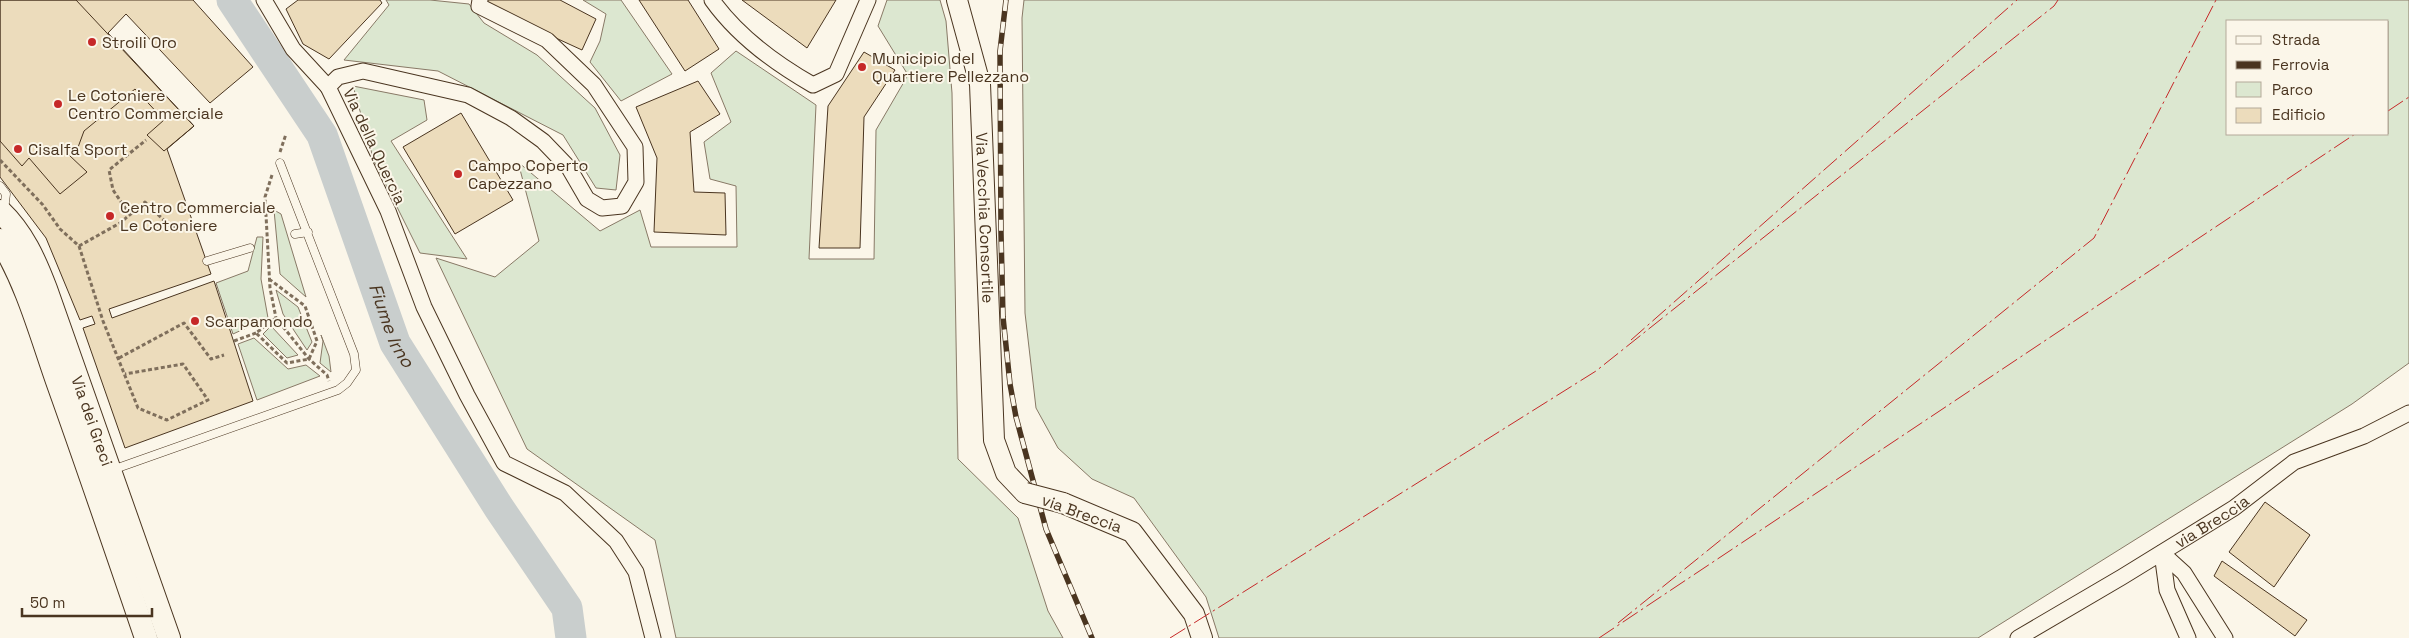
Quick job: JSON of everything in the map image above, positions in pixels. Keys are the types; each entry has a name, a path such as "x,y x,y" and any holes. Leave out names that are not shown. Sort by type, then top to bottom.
{"main road":[{"name":"Via dei Greci","path":"2,213 33,255 169,638"},
{"name":"Via dei Greci","path":"0,240 9,254 33,310 146,638"}],"street":[{"path":"264,0 292,49 328,87"},
{"name":"Via della Quercia","path":"480,0 479,6 547,40 594,85 635,147 636,182 622,206 602,208 587,199 569,168 543,141 511,118 468,95 363,71 338,77 328,87 388,211 424,307 467,395 504,463 566,493 616,541 636,572 653,638"},
{"path":"712,0 747,38 792,73 813,85 836,74 868,0"},
{"name":"Via Vecchia Consortile","path":"957,0 980,84 994,440"},
{"name":"via Breccia","path":"2018,638 2234,508 2294,462 2364,436 2409,413"},
{"name":"via Breccia","path":"994,440 1006,473 1025,493 1063,503 1132,532 1194,614 1202,638"},
{"path":"2162,553 2166,590 2188,638"},
{"path":"2162,553 2184,573 2225,638"}],"lane":[{"path":"110,470 338,390 347,383 356,370 354,354 308,232 278,162"},
{"path":"0,186 6,194 2,213"},
{"path":"295,234 308,232"},
{"path":"207,262 250,248"}],"path":[{"path":"278,162 286,134"},
{"path":"130,215 113,190 110,170 146,140"},
{"path":"0,160 43,205 60,229 79,246 104,321 138,408 167,420 208,400 183,364 125,374"},
{"path":"274,170 265,197 269,278 276,318 308,359 326,375 329,382"},
{"path":"79,246 120,223 145,202 171,227 179,225"},
{"path":"269,278 305,306 317,341 308,359"},
{"path":"234,341 256,333 276,318"},
{"path":"119,358 184,323 211,359 224,355"},
{"path":"256,333 287,363 308,359"}],"green space":[{"path":"386,0 430,0 469,4 484,23 537,55 595,108 620,155 616,190 596,188 563,135 438,71 344,60 389,5"},
{"path":"583,0 621,0 672,74 621,101 590,62 600,41 606,14"},
{"path":"887,0 940,0 946,21 952,93 958,459 1018,518 1048,611 1063,638 676,638 655,540 527,449 436,258 495,277 539,241 518,162 600,231 640,210 651,247 737,247 736,186 710,179 704,142 731,122 711,73 736,51 816,105 809,259 874,259 876,130 908,75 878,26"},
{"path":"1024,0 2409,0 2409,363 2352,404 1978,638 1219,638 1206,597 1134,498 1092,479 1058,448 1036,408 1025,313 1022,18"},
{"path":"353,86 424,100 427,120 391,141 467,259 420,253 374,161"},
{"path":"274,210 281,214 306,297 280,274"},
{"path":"257,237 263,237 261,279 268,318 233,334 216,283 248,271"},
{"path":"276,290 298,307 312,342 307,350 283,314"},
{"path":"271,326 298,355 287,358 263,334"},
{"path":"321,335 329,356 331,372 320,363 323,341"},
{"path":"254,338 288,369 306,365 320,376 257,400 238,344"}],"building":[{"name":"Centro Commerciale Le Cotoniere","path":"0,0 193,0 253,67 210,103 126,14 108,33 194,126 167,149 211,274 109,309 112,318 214,281 253,401 125,448 83,328 95,324 92,316 80,320 46,238 0,177"},
{"name":"Le Cotoniere Centro Commerciale","path":"0,0 76,0 194,126 164,151 147,135 164,120 135,89 84,131 77,150 69,155 87,172 60,194 29,158 22,166 0,141"},
{"path":"298,0 380,0 382,3 329,59 303,44 286,9"},
{"path":"487,0 560,0 596,19 582,50 486,6"},
{"path":"639,0 688,0 719,49 685,71"},
{"path":"742,0 836,0 807,48"},
{"path":"864,52 895,70 864,117 860,248 819,248 828,106"},
{"path":"698,81 720,114 690,132 694,192 725,193 726,235 654,232 657,158 636,107"},
{"name":"Campo Coperto Capezzano","path":"461,113 513,200 455,234 403,147"},
{"path":"2265,502 2310,535 2274,587 2229,552"},
{"path":"2222,561 2307,620 2295,636 2214,576"}],"waterway":[{"name":"Fiume Irno","path":"232,0 322,135 395,343 499,508 567,608 571,638"}],"railway":[{"path":"1006,0 1000,51 1001,233 1003,317 1010,384 1016,417 1046,529 1092,638"}],"power":[{"path":"1631,340 2017,0"},
{"path":"1170,638 1596,371 2054,6 2058,0"},
{"path":"1618,623 2094,238 2216,0"},
{"path":"2389,110 2409,97"},
{"path":"1599,638 2354,135"}],"place":[{"name":"Stroili Oro","path":"92,42"},
{"name":"Municipio del Quartiere Pellezzano","path":"862,67"},
{"name":"Le Cotoniere Centro Commerciale","path":"58,104"},
{"name":"Cisalfa Sport","path":"18,149"},
{"name":"Campo Coperto Capezzano","path":"458,174"},
{"name":"Centro Commerciale Le Cotoniere","path":"110,216"},
{"name":"Scarpamondo","path":"195,321"}]}
